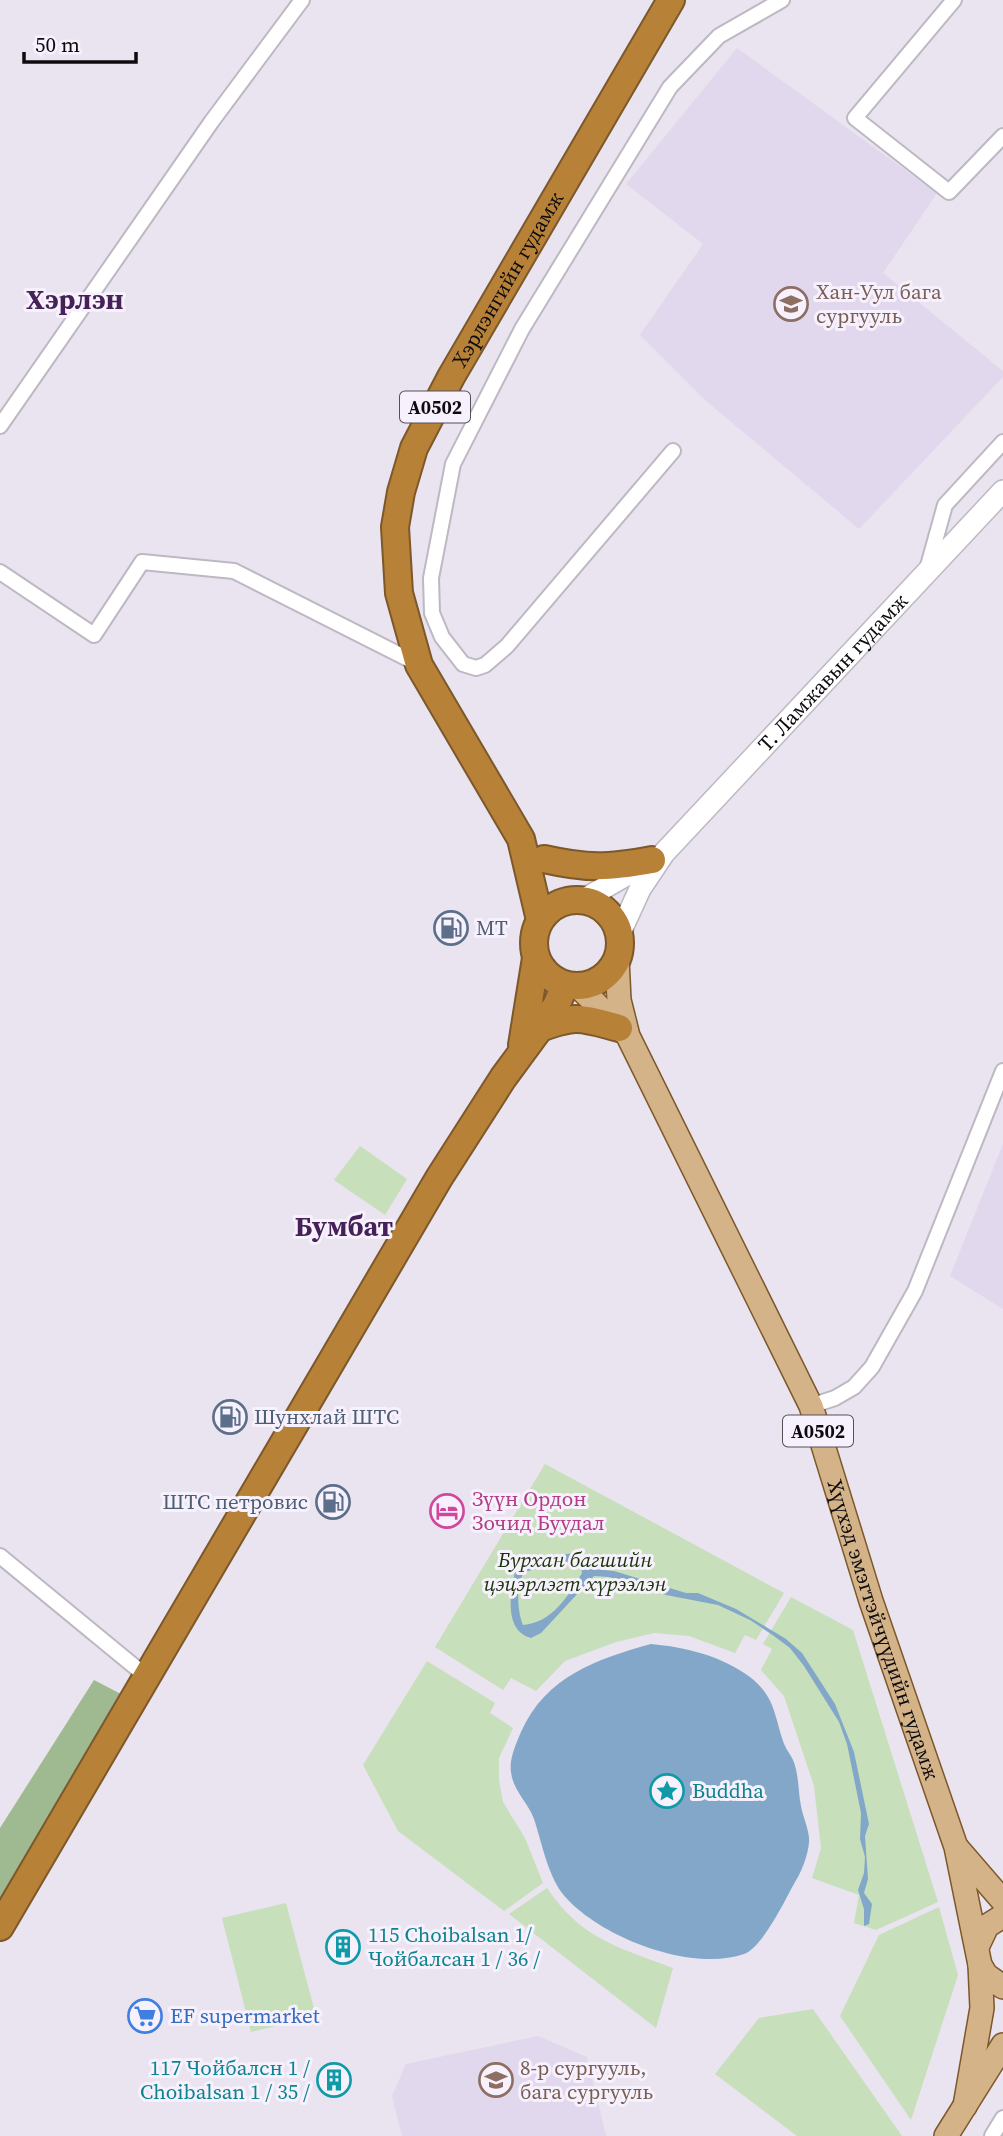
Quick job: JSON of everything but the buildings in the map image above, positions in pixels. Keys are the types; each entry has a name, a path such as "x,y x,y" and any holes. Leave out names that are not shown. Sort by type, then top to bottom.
{"highway":[{"name":"Хэрлэнгийн гудамж","path":"540,920 521,839 419,665 405,624 395,565 396,527 401,492 414,448 451,377 671,0"},
{"name":"Хэрлэнгийн гудамж","path":"521,839 554,867 577,900"},
{"path":"544,859 583,868 606,868 658,857"},
{"path":"540,920 548,911 577,900"},
{"name":"A0502","path":"577,900 607,912 618,947"},
{"name":"A0502","path":"540,920 534,945 536,958 553,979 572,985"},
{"path":"3,1917 439,1178 520,1053 572,985 602,978 618,947"},
{"path":"520,1053 536,958"},
{"path":"538,1029 565,1019 583,1017 624,1032"}],"main road":[{"name":"Хүүхэд эмэгтэйчүүдийн гудамж","path":"618,947 624,1032 810,1406 871,1601 956,1847 979,1955 982,2008 965,2106"},
{"name":"Хүүхэд эмэгтэйчүүдийн гудамж","path":"572,985 624,1032"},
{"name":"Хүүхэд эмэгтэйчүүдийн гудамж","path":"956,1847 999,1893"},
{"path":"1003,1916 987,1926 979,1955 986,1975 1003,1987"},
{"name":"Хүүхэд эмэгтэйчүүдийн гудамж","path":"946,2136 1003,2045"}],"street":[{"path":"0,426 212,121 302,0"},
{"path":"673,451 508,646 485,665 476,668 463,664 453,654 432,613 431,578 453,464 522,329 670,87 719,36 782,0"},
{"path":"954,0 855,118 948,192 1003,136"},
{"path":"928,568 945,505 1003,442"},
{"name":"Т. Ламжавын гудамж","path":"618,947 632,903 658,857 1003,491"},
{"path":"0,572 94,635 142,562 234,572 419,665"},
{"name":"Т. Ламжавын гудамж","path":"577,900 658,857"},
{"path":"810,1406 835,1398 854,1387 872,1367 915,1291 1003,1071"},
{"path":"0,1556 146,1676"},
{"path":"992,2136 1003,2119"}],"shaded area":[{"name":"Хан-Уул бага сургууль","path":"737,48 937,193 883,273 1003,371 1003,377 859,529 705,400 640,335 703,244 626,184"},
{"path":"1003,1144 1003,1309 950,1276"},
{"name":"8-р сургууль, бага сургууль","path":"538,2036 587,2057 606,2136 402,2136 392,2096 406,2064"}],"green space":[{"path":"360,1146 407,1179 385,1215 334,1180"},
{"name":"Бурхан багшийн цэцэрлэгт хүрээлэн","path":"545,1464 784,1593 756,1640 745,1635 735,1653 689,1636 654,1633 616,1642 565,1661 536,1691 511,1678 503,1690 435,1647"},
{"path":"791,1597 853,1630 938,1902 876,1930 854,1923 859,1895 812,1878 821,1848 814,1786 784,1696 761,1670 772,1649 763,1644"},
{"path":"427,1661 495,1703 490,1713 513,1728 499,1758 503,1802 525,1838 543,1883 504,1911 398,1831 363,1765"},
{"path":"94,1680 121,1694 0,1899 0,1828"},
{"path":"547,1888 573,1919 587,1930 618,1947 673,1968 656,2028 509,1914"},
{"path":"286,1903 316,2016 251,2032 222,1918"},
{"path":"939,1907 958,1975 911,2120 840,2016 879,1935"},
{"path":"813,2009 902,2136 797,2136 715,2074 759,2018"}],"water":[{"path":"573,1553 593,1569 614,1571 686,1593 698,1593 736,1609 786,1639 802,1653 835,1704 854,1752 869,1824 865,1836 868,1879 864,1893 872,1904 869,1924 864,1926 864,1909 858,1890 864,1873 865,1857 860,1839 861,1813 847,1744 839,1722 790,1648 750,1620 718,1605 666,1595 609,1577 594,1576 541,1633 531,1638 516,1628 511,1611 515,1572 530,1561","holes":["571,1561 581,1567 582,1573 558,1606 543,1619 523,1625 518,1598 524,1572"]},
{"path":"651,1644 703,1654 727,1663 750,1677 770,1701 785,1746 795,1765 809,1838 806,1857 773,1922 759,1942 744,1954 722,1959 698,1959 646,1947 597,1923 577,1909 557,1885 534,1819 512,1779 511,1762 517,1741 544,1697 575,1673 593,1664"}],"place":[{"name":"Хан-Уул бага сургууль","path":"791,304"},
{"name":"MT","path":"451,928"},
{"name":"Шунхлай ШТС","path":"230,1417"},
{"name":"ШТС петровис","path":"333,1502"},
{"name":"Зүүн Ордон Зочид Буудал","path":"447,1511"},
{"name":"Buddha","path":"667,1791"},
{"name":"115 Choibalsan 1/ Чойбалсан 1 / 36 /","path":"343,1947"},
{"name":"EF supermarket","path":"145,2016"},
{"name":"117 Чойбалсн 1 / Choibalsan 1 / 35 /","path":"334,2080"},
{"name":"8-р сургууль, бага сургууль","path":"496,2080"}],"district":[{"name":"Хэрлэн","path":"75,299"},
{"name":"Бумбат","path":"344,1226"}]}
